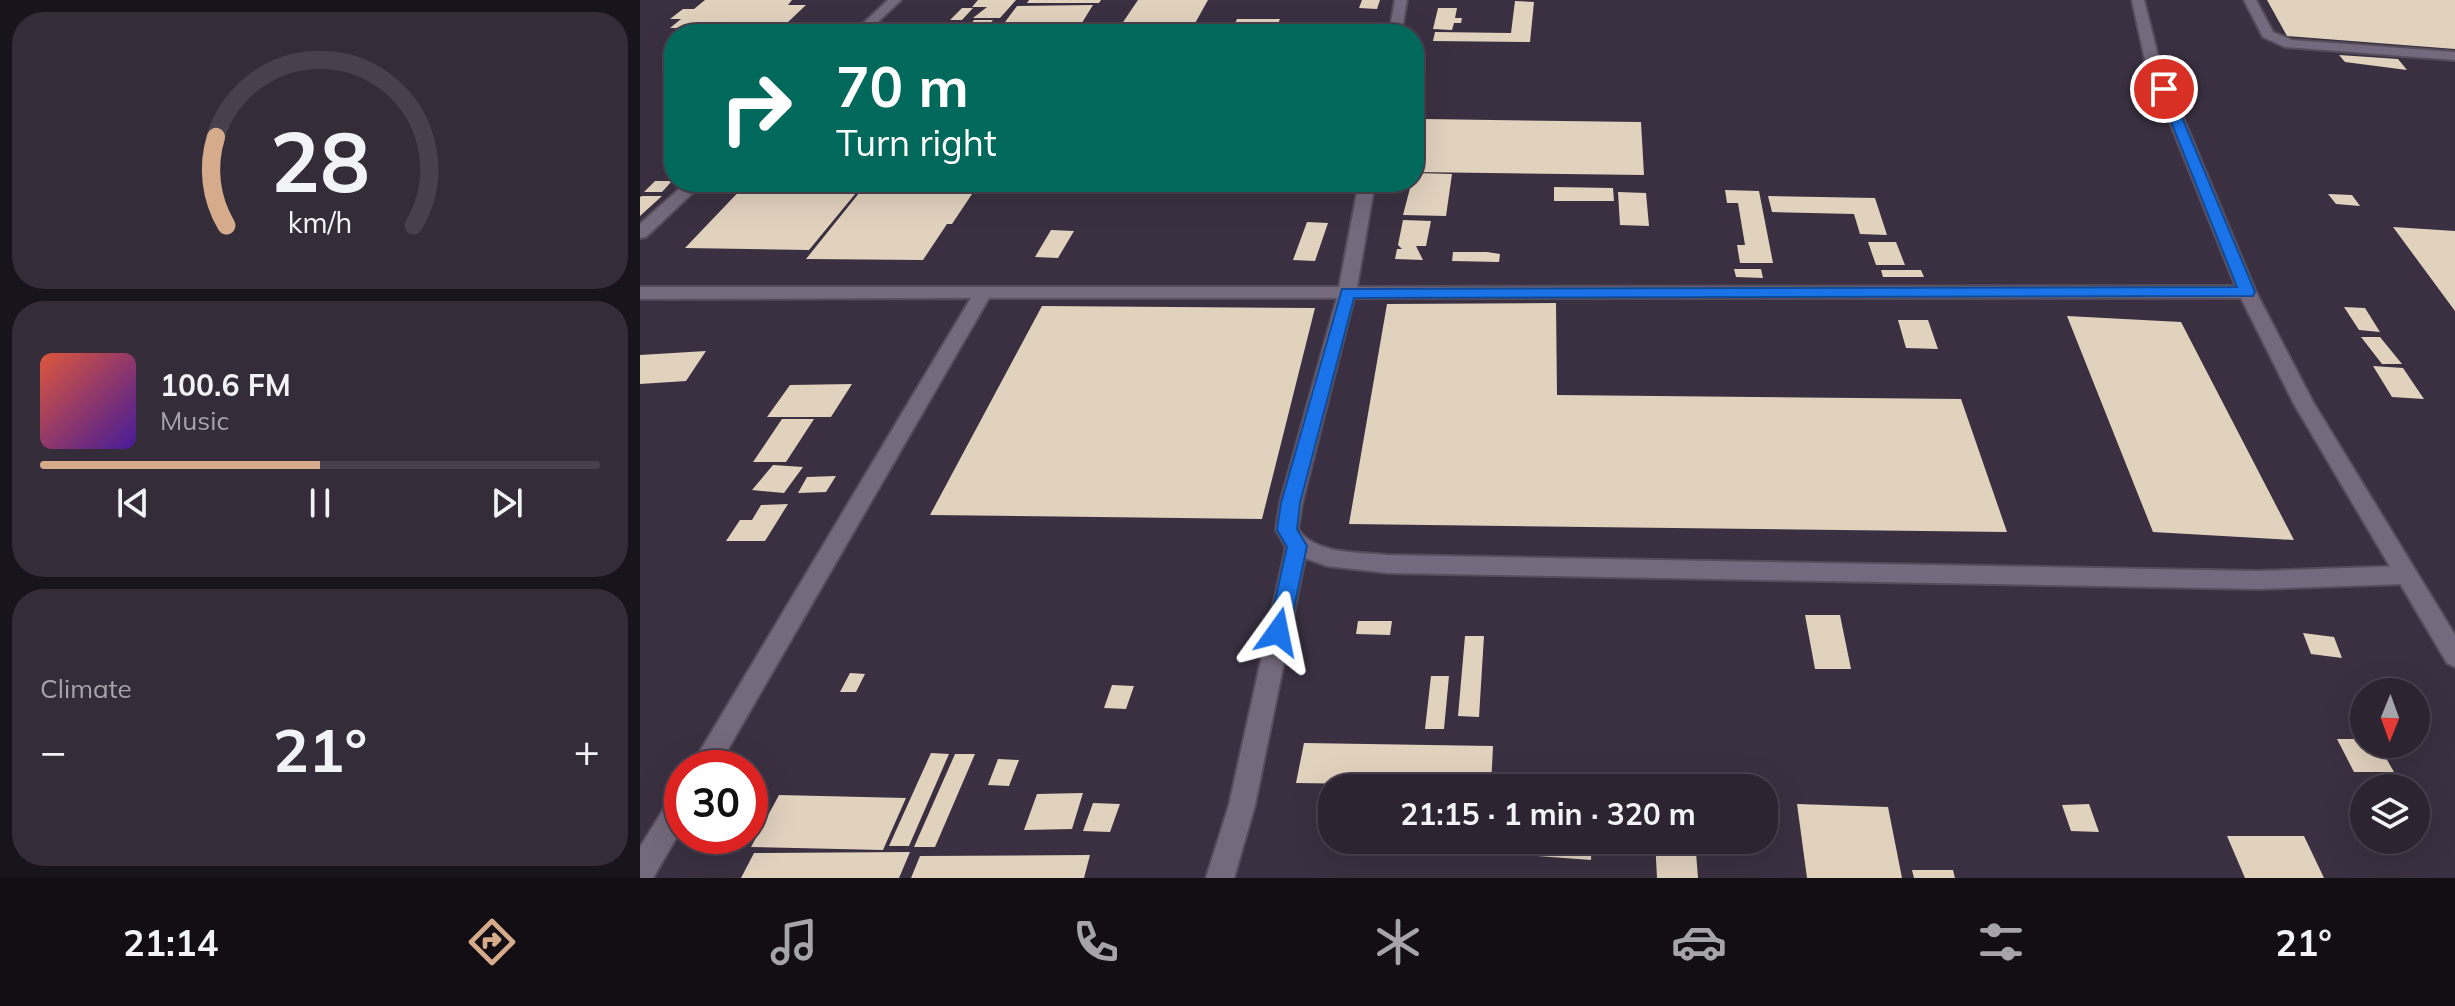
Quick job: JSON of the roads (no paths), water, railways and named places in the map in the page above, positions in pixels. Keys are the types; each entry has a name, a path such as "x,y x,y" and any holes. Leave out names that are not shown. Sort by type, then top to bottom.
{"street":[{"path":"869,24 895,0"},
{"path":"1397,24 1401,0"},
{"path":"2138,0 2152,60 2247,292 2304,404 2455,656"},
{"path":"2250,0 2268,34 2290,44 2455,56"},
{"path":"640,233 685,192"},
{"path":"1365,192 1347,293 1291,503 1287,530 1297,546 1327,557 1388,564 2259,580 2405,575"},
{"path":"640,293 2247,292"},
{"path":"714,750 983,293"},
{"path":"1220,878 1242,805 1297,546"},
{"path":"640,873 664,833"}]}
